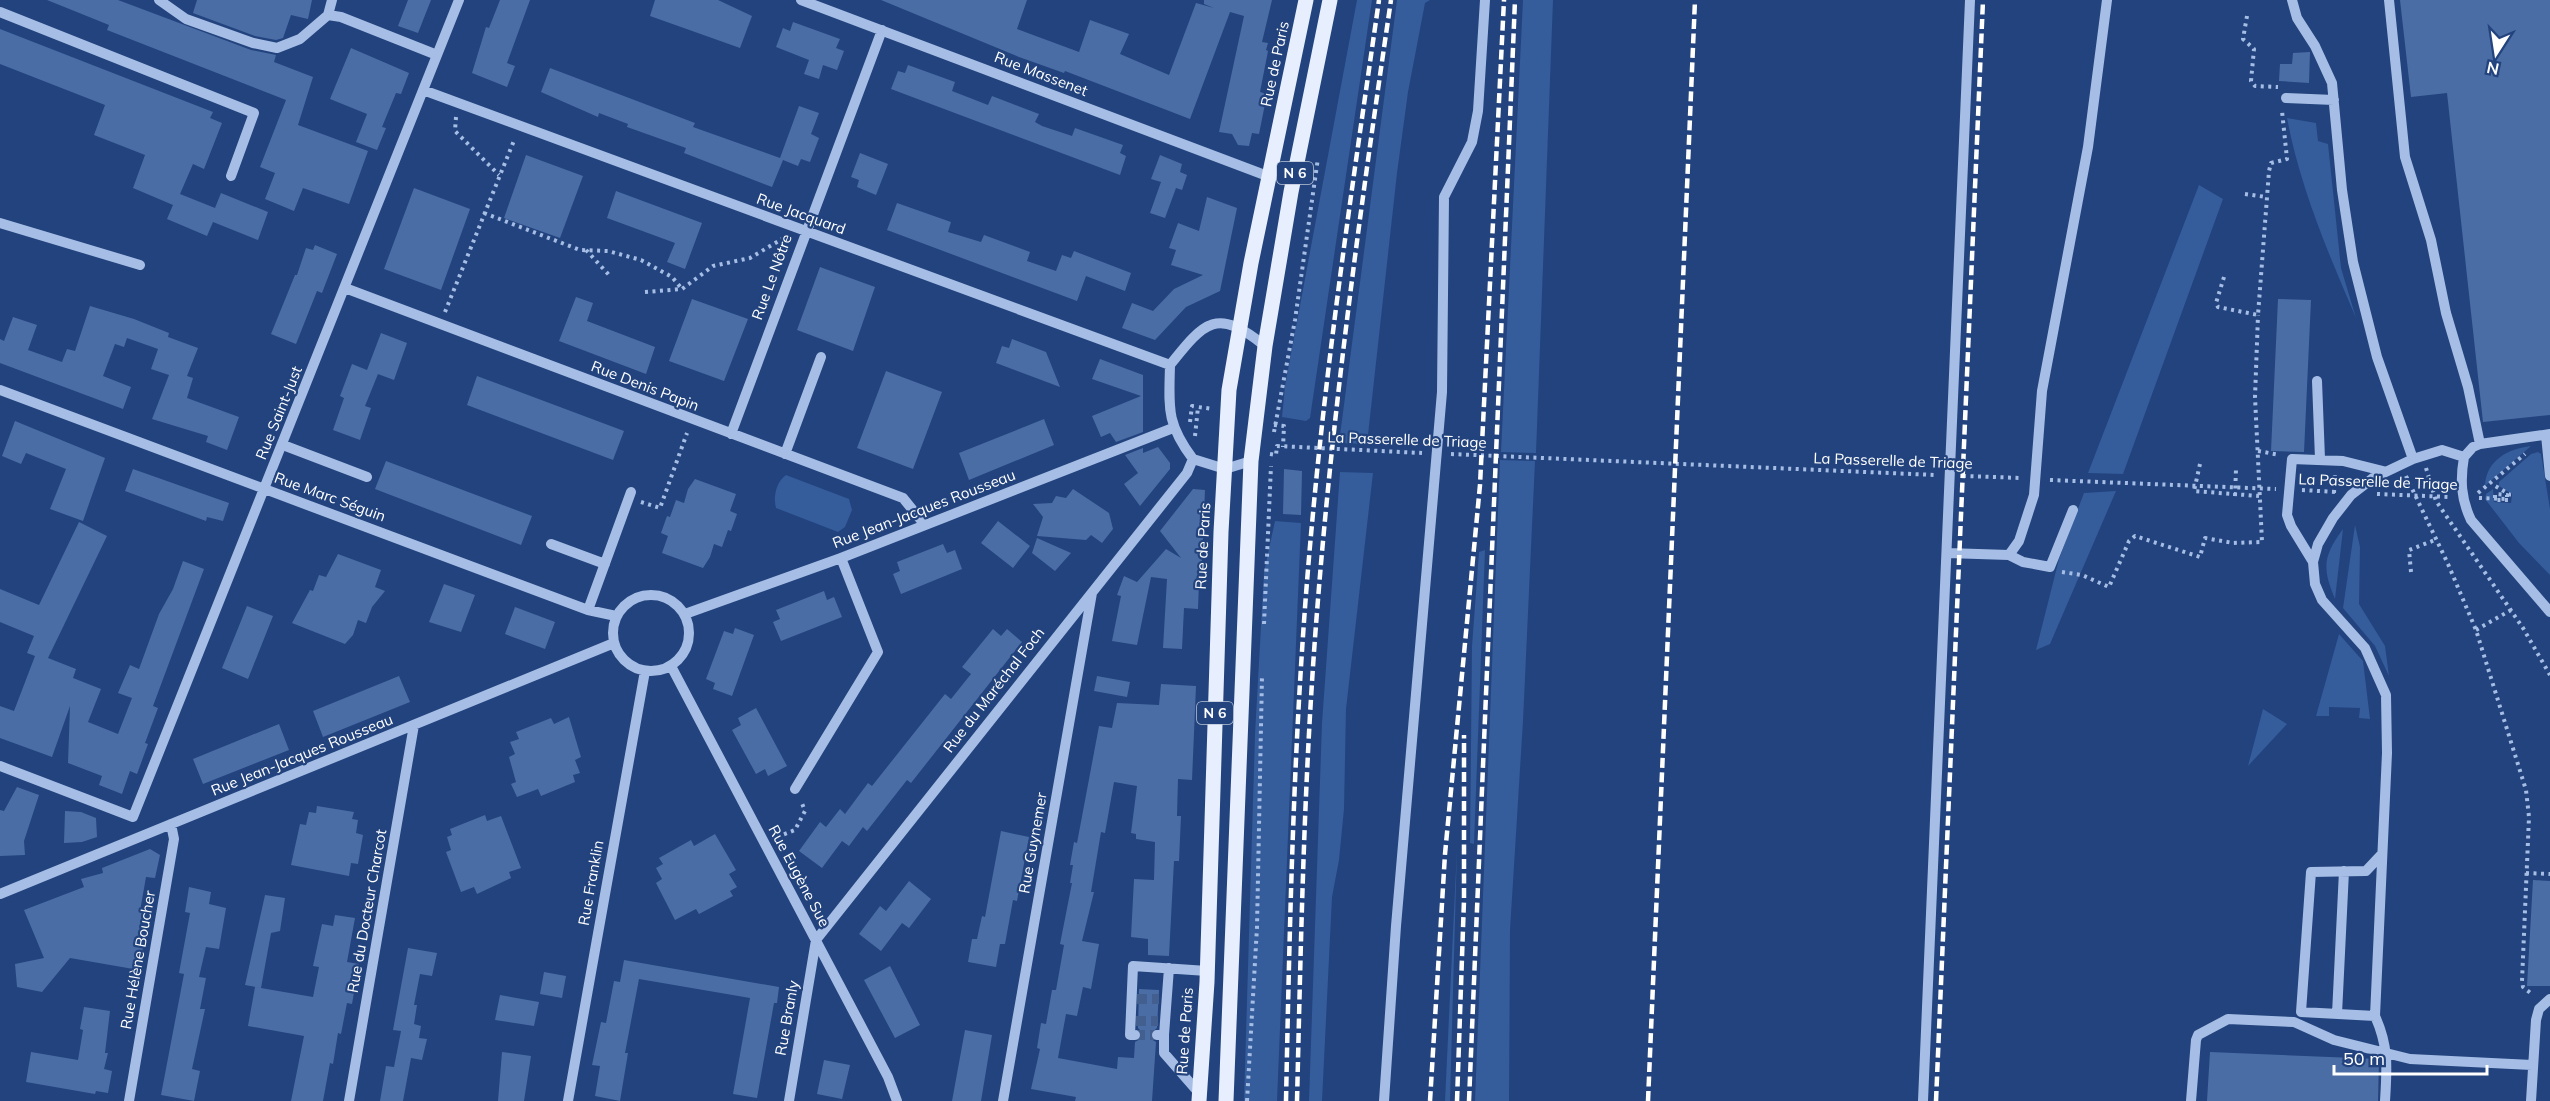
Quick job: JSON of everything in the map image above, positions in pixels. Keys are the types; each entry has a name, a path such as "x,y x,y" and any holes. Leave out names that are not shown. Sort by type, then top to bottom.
{"main road":[{"name":"Rue de Paris","path":"1199,1097 1207,971 1229,390 1269,177 1306,0"},
{"name":"N 6","path":"1226,1101 1251,461 1265,346 1291,192 1330,0"}],"street":[{"path":"159,0 186,19 253,43 277,48 300,39 328,15 332,0"},
{"name":"Rue Saint-Just","path":"133,817 459,0"},
{"name":"Rue Massenet","path":"801,0 1269,177"},
{"path":"1384,1101 1396,927 1442,392 1444,197 1472,142 1478,111 1485,0"},
{"path":"1923,1101 1970,0"},
{"path":"2009,555 2019,541 2034,495 2042,391 2088,147 2107,0"},
{"path":"2292,0 2297,18 2328,68 2334,100 2342,190 2353,262 2383,378 2418,458"},
{"path":"2389,0 2405,157 2431,240 2446,313 2468,387 2473,420 2480,444"},
{"path":"0,12 254,113 231,176"},
{"path":"328,15 341,17 437,55"},
{"name":"Rue Le Nôtre","path":"731,434 882,30"},
{"name":"Rue Jacquard","path":"423,90 1170,365"},
{"path":"2283,98 2334,100"},
{"path":"0,223 140,265"},
{"name":"Rue Denis Papin","path":"345,288 903,498 925,525"},
{"path":"1251,461 1225,469 1193,459 1173,428 1169,410 1170,365 1199,332 1221,321 1240,327 1265,346"},
{"path":"785,454 821,357"},
{"path":"2317,381 2320,459"},
{"name":"Rue Marc Séguin","path":"0,390 588,610 616,616"},
{"name":"Rue Jean-Jacques Rousseau","path":"685,614 841,558 1173,428"},
{"path":"2550,476 2548,435 2480,444 2473,447 2464,457 2460,478 2471,520 2511,570 2550,612"},
{"path":"283,445 368,477"},
{"path":"2385,1101 2387,1052 2385,1037 2375,1016 2386,695 2365,648 2322,600 2315,584 2313,562 2323,535 2351,495 2383,471 2442,450 2464,457"},
{"path":"2313,562 2290,526 2287,510 2291,461 2296,457 2343,461 2383,471"},
{"name":"Rue du Maréchal Foch","path":"816,940 1092,589 1187,473 1193,459"},
{"path":"588,610 630,496"},
{"path":"1947,553 2009,555 2023,562 2050,567 2073,510"},
{"path":"550,544 605,564"},
{"path":"795,789 878,652 841,558"},
{"name":"Rue Guynemer","path":"1003,1101 1092,589"},
{"path":"656,594 678,604 685,614 689,625 687,649 671,666 645,671 626,662 614,643 616,616 633,599 656,594"},
{"name":"Rue Jean-Jacques Rousseau","path":"0,894 614,643"},
{"name":"Rue Eugène Sue","path":"671,666 888,1077 897,1101"},
{"name":"Rue Franklin","path":"568,1101 645,671"},
{"name":"Rue du Docteur Charcot","path":"349,1101 414,725"},
{"path":"0,766 133,817 142,835"},
{"name":"Rue Hélène Boucher","path":"129,1101 174,839 171,824"},
{"path":"2294,1022 2301,1012 2311,872 2366,871 2382,854"},
{"path":"2337,1014 2344,871"},
{"name":"Rue Branly","path":"789,1101 816,940"},
{"path":"1135,1035 1130,1035 1134,999 1133,966 1207,971"},
{"path":"1169,968 1163,1000 1161,1035 1164,1053 1199,1097"},
{"path":"2531,1101 2536,1020 2547,1000"},
{"path":"2301,1012 2375,1016"},
{"path":"2191,1101 2198,1035 2228,1019 2294,1022 2334,1040 2409,1059 2532,1065"}],"path":[{"path":"2050,567 2082,575 2109,587 2129,541 2135,536 2200,557 2205,538 2233,543 2262,542 2255,397 2258,315 2266,197 2271,163 2287,159 2283,98 2277,86 2255,86 2251,81 2254,49 2243,39 2247,16"},
{"path":"460,104 454,122 455,131 499,175"},
{"path":"440,325 483,213 520,126"},
{"path":"1264,628 1270,454 1295,320 1318,157"},
{"path":"2245,194 2266,197"},
{"path":"483,213 564,245 586,250 608,251 642,260 672,277 682,289"},
{"path":"645,292 682,289 713,266 750,258 778,243 792,226"},
{"path":"586,250 610,276"},
{"path":"2224,277 2216,303 2218,307 2258,315"},
{"path":"1191,415 1192,406 1198,410 1213,409"},
{"path":"1197,420 1198,410"},
{"path":"630,496 660,508 692,420"},
{"path":"1283,447 1284,426"},
{"path":"2464,500 2492,484 2548,435"},
{"name":"La Passerelle de Triage","path":"1270,454 1276,455 1277,446 1425,453"},
{"name":"La Passerelle de Triage","path":"1449,454 1944,475"},
{"path":"2418,458 2436,501 2511,610 2550,675"},
{"path":"2200,464 2194,491 2235,496 2259,496"},
{"path":"2400,465 2476,630 2526,789 2529,807 2523,987 2547,1000"},
{"path":"2235,496 2236,469"},
{"path":"2334,496 2335,473 2343,474"},
{"name":"La Passerelle de Triage","path":"1956,476 2026,479"},
{"name":"La Passerelle de Triage","path":"2038,479 2283,490"},
{"name":"La Passerelle de Triage","path":"2374,494 2464,500 2501,498 2507,499 2507,495 2495,494 2495,500 2509,500 2509,494 2492,484"},
{"name":"La Passerelle de Triage","path":"2295,490 2342,492"},
{"path":"2411,572 2409,550 2435,540"},
{"path":"2476,630 2511,610"},
{"path":"1246,1101 1257,927 1262,673"},
{"path":"764,842 795,830 806,811 795,789"},
{"path":"2526,873 2550,874"}],"shaded area":[{"path":"1357,0 1372,0 1310,418 1306,421 1282,417 1285,386"},
{"path":"1397,0 1430,0 1425,3 1408,92 1367,444 1339,443"},
{"path":"1523,0 1553,0 1536,453 1501,452"},
{"path":"2287,118 2316,123 2318,141 2328,144 2341,268 2356,318 2307,194"},
{"path":"2199,185 2223,199 2123,474 2088,473"},
{"path":"2531,446 2485,486 2489,469 2500,457 2514,450"},
{"path":"2538,452 2541,454 2550,509 2550,575 2519,543 2485,499 2486,494 2493,489 2494,502 2511,503 2512,494 2499,486 2499,482 2531,454"},
{"path":"1500,460 1535,461 1523,721 1510,930 1509,1101 1475,1101"},
{"path":"1340,472 1373,473 1346,709 1344,809 1339,860 1332,897 1322,1101 1309,1101 1322,723"},
{"path":"786,475 849,499 852,510 845,527 838,532 776,508 776,490"},
{"path":"2116,491 2050,644 2036,650 2059,559 2084,493"},
{"path":"1275,521 1301,523 1277,1101 1244,1101 1255,734 1264,572"},
{"path":"2355,525 2360,547 2359,604 2385,646 2389,676 2375,646 2343,608"},
{"path":"2343,529 2335,599 2328,579 2327,562 2331,547"},
{"path":"1485,550 1474,844 1470,843 1472,646 1479,552"},
{"path":"2339,634 2363,661 2370,719 2359,718 2360,708 2329,707 2329,716 2316,716"},
{"path":"2263,709 2287,724 2248,766"},
{"path":"1457,848 1450,1101 1445,1101"}],"building":[{"path":"47,0 118,0 251,50 276,55 274,62 313,77 298,125 368,151 349,204 303,188 294,211 265,199 275,173 260,167 286,100 107,30 109,25"},
{"path":"197,0 312,0 308,19 291,15 283,38 276,40 255,36 193,13"},
{"path":"408,0 431,0 418,33 398,26"},
{"path":"500,0 530,0 507,63 515,66 507,87 472,73 486,27 489,28"},
{"path":"655,0 718,0 752,16 740,48 650,16"},
{"path":"881,0 1027,0 1017,29 1079,52 1090,20 1129,34 1120,54 1169,75 1196,3 1214,8 1204,4 1204,0 1272,0 1262,42 1268,43 1266,50 1268,51 1260,92 1267,94 1259,134 1252,133 1249,146 1238,145 1232,134 1219,132 1244,16 1230,12 1190,119 1065,71 1064,73 1019,57"},
{"path":"2400,0 2550,0 2550,415 2483,422 2447,93 2411,97"},
{"path":"793,22 840,39 836,48 844,51 837,70 823,65 819,79 804,74 809,60 776,47 783,28 790,31"},
{"path":"0,29 213,112 210,118 222,123 204,169 193,164 180,194 215,208 221,193 268,212 258,240 213,222 207,236 167,219 173,205 133,188 145,155 94,135 105,105 0,64"},
{"path":"351,48 409,73 401,94 396,93 382,127 386,128 377,150 356,142 367,114 330,99"},
{"path":"2310,52 2309,83 2279,81 2280,64 2292,64 2293,53"},
{"path":"908,65 955,82 952,91 988,105 992,96 1039,114 1035,122 1042,126 1072,136 1075,128 1123,145 1120,153 1126,156 1120,175 891,89 898,71 905,73"},
{"path":"550,68 695,123 693,127 780,158 799,106 819,113 811,134 819,138 810,162 801,159 798,166 783,160 772,187 684,153 686,148 627,127 628,124 599,113 598,117 541,92"},
{"path":"860,153 888,164 876,195 857,187 859,180 851,177"},
{"path":"526,155 583,176 560,238 504,218"},
{"path":"1160,155 1182,164 1180,172 1187,175 1182,190 1176,188 1165,218 1150,213 1161,182 1151,179"},
{"path":"414,188 470,209 441,290 384,269"},
{"path":"616,191 702,223 685,269 667,262 675,243 607,218"},
{"path":"1207,197 1237,208 1220,291 1186,307 1155,340 1122,328 1132,303 1153,311 1174,289 1203,275 1171,265 1176,250 1169,248 1178,223 1199,231"},
{"path":"897,203 951,222 948,232 981,242 984,235 1030,252 1027,261 1056,271 1062,255 1071,258 1074,251 1131,273 1125,291 1086,276 1077,301 887,230"},
{"path":"315,245 337,254 322,293 317,291 296,344 271,334 295,275 297,275 306,248 313,250"},
{"path":"820,267 875,287 853,351 797,330"},
{"path":"576,297 593,303 587,321 655,347 646,374 559,341"},
{"path":"692,299 748,319 724,381 669,361"},
{"path":"2278,299 2311,300 2304,452 2271,451"},
{"path":"90,306 134,319 169,333 168,337 198,348 187,376 193,378 187,398 239,417 227,450 206,442 208,436 152,419 169,375 151,369 158,349 127,338 124,347 115,344 103,376 131,387 123,409 0,363 0,339 4,341 13,317 37,325 28,350 62,362 67,349 75,351"},
{"path":"381,333 407,343 394,380 378,374 365,406 371,408 360,440 333,430 344,398 340,396 352,364 367,370"},
{"path":"1012,339 1046,352 1060,387 996,363 1002,346 1009,348"},
{"path":"1100,359 1143,375 1143,432 1116,442 1110,433 1101,437 1092,416 1141,396 1092,379"},
{"path":"886,371 942,392 913,469 857,448"},
{"path":"477,376 624,431 613,460 467,405"},
{"path":"1044,419 1054,445 969,480 959,453"},
{"path":"15,421 105,458 83,521 50,509 66,469 26,453 21,464 2,456"},
{"path":"1158,447 1170,463 1170,469 1140,506 1124,484 1138,473 1125,455 1143,448 1143,453"},
{"path":"386,461 532,516 521,545 375,489"},
{"path":"133,469 229,503 223,521 207,517 206,521 125,491"},
{"path":"1284,469 1302,471 1301,515 1283,514"},
{"path":"695,479 736,494 730,511 737,514 731,531 728,530 722,547 714,544 703,568 662,553 668,536 661,533 667,516 670,517 676,500 684,503 688,489"},
{"path":"1073,489 1109,513 1113,529 1102,543 1091,535 1086,540 1037,536 1043,517 1033,504 1052,503 1056,496 1066,498"},
{"path":"1193,489 1205,490 1201,584 1199,582 1198,609 1184,608 1182,649 1163,648 1167,579 1151,577 1137,645 1112,641 1121,596 1117,595 1124,576 1137,582 1166,549 1181,558 1160,531"},
{"path":"998,521 1030,546 1013,568 981,543"},
{"path":"79,522 107,536 48,658 76,669 73,678 101,689 88,722 118,734 132,698 118,693 130,665 139,669 159,614 173,589 183,561 204,569 153,706 158,708 145,743 148,744 137,774 130,771 122,794 99,785 102,776 68,763 70,706 52,757 0,738 0,706 14,711 35,656 27,653 34,636 0,622 0,589 39,605"},
{"path":"1037,538 1071,553 1055,571 1032,553"},
{"path":"943,544 947,553 955,550 962,569 901,594 893,574 900,571 897,562"},
{"path":"338,554 381,570 375,587 385,591 372,607 366,623 358,620 353,635 345,644 292,623 310,590 313,591 319,575 326,577"},
{"path":"444,584 475,595 461,632 429,622"},
{"path":"824,591 827,600 834,597 842,617 781,641 773,622 780,619 776,610"},
{"path":"247,606 273,616 248,679 222,668"},
{"path":"515,607 555,622 545,649 505,634"},
{"path":"735,628 754,635 732,696 713,689 715,683 706,679 724,631 733,634"},
{"path":"993,629 1001,636 1007,629 1022,642 911,783 907,780 867,831 863,827 849,846 842,841 822,868 799,851 820,822 826,827 840,809 845,814 868,783 872,786 945,694 951,699 971,674 962,667"},
{"path":"399,676 410,702 323,737 313,711"},
{"path":"1097,676 1130,682 1127,697 1094,691"},
{"path":"1161,684 1196,686 1192,780 1178,779 1177,816 1181,816 1179,861 1174,861 1169,956 1148,955 1148,939 1131,937 1134,879 1154,880 1155,842 1136,839 1136,834 1131,833 1137,786 1114,782 1105,833 1101,832 1091,892 1094,892 1082,941 1099,944 1091,989 1083,987 1077,1016 1066,1014 1058,1058 1117,1069 1118,1057 1134,1058 1135,1042 1142,1038 1142,1032 1138,1028 1139,989 1159,990 1157,1028 1150,1034 1151,1039 1156,1042 1152,1101 1075,1101 1076,1097 1031,1089 1040,1049 1037,1048 1041,1023 1046,1024 1052,990 1056,990 1064,945 1060,944 1072,883 1070,883 1073,865 1070,865 1074,842 1077,843 1099,726 1112,728 1117,703 1159,705"},
{"path":"756,708 787,766 768,776 765,769 756,774 732,730 741,725 738,718"},
{"path":"569,717 581,757 575,760 580,773 573,775 575,782 541,796 538,789 517,797 511,784 516,782 509,757 515,754 510,742 519,739 516,732 551,718 554,724"},
{"path":"279,724 289,750 203,784 193,759"},
{"path":"17,787 39,795 24,841 25,855 0,856 0,810 4,811"},
{"path":"317,806 354,812 352,819 358,820 356,833 363,835 358,864 351,863 349,876 291,865 300,824 306,825 309,812 316,813"},
{"path":"65,811 81,812 96,818 97,837 82,842 64,843"},
{"path":"485,815 487,821 501,816 521,868 509,872 511,878 477,894 474,887 461,892 446,852 451,850 447,837 452,835 450,829"},
{"path":"1001,831 1029,837 1017,901 1013,900 1005,944 1000,944 996,967 968,962 972,939 977,939 982,916 985,917"},
{"path":"715,834 736,870 729,874 737,887 730,891 733,896 699,914 696,909 675,920 656,883 662,879 656,868 663,864 659,858 691,840 694,846"},
{"path":"150,849 160,855 155,878 146,877 140,911 144,912 141,930 146,931 139,970 70,958 42,992 17,987 15,964 44,958 24,910 84,887 81,879 103,873 102,868"},
{"path":"2533,880 2550,881 2550,986 2527,986"},
{"path":"909,881 931,899 909,928 902,923 881,951 859,934 880,906 886,911"},
{"path":"189,887 211,892 209,904 226,908 219,949 206,947 199,977 206,978 200,1009 205,1009 192,1069 200,1071 194,1101 161,1095 184,974 179,973 190,913 185,912"},
{"path":"265,895 285,898 280,931 271,933 261,988 245,985"},
{"path":"335,915 355,918 347,962 359,964 352,1004 347,1003 341,1034 338,1033 323,1101 291,1101 304,1036 248,1026 255,987 313,997 319,967 313,966 322,924 333,926"},
{"path":"408,948 437,953 432,976 420,974 414,1005 417,1005 414,1024 421,1026 419,1038 427,1039 422,1060 411,1058 403,1101 380,1101 386,1066 394,1067 401,1031 393,1030"},
{"path":"624,960 779,987 757,1098 733,1094 750,998 639,979 625,1053 628,1053 620,1101 595,1096 600,1066 592,1065 601,1022 606,1023 614,981 620,982"},
{"path":"890,966 920,1025 895,1038 864,980"},
{"path":"544,972 566,976 562,998 540,994"},
{"path":"500,995 539,1002 534,1026 495,1020"},
{"path":"84,1007 110,1011 105,1053 108,1053 104,1069 112,1071 108,1093 96,1091 95,1094 26,1082 31,1052 78,1060"},
{"path":"965,1030 992,1035 981,1101 952,1101"},
{"path":"502,1052 531,1056 524,1101 498,1101"},
{"path":"2210,1052 2379,1059 2378,1101 2207,1101"},
{"path":"824,1060 850,1065 842,1099 817,1094"}],"tunnel":[{"path":"1137,999 1159,999"},
{"path":"1136,1021 1158,1021"},
{"path":"1135,1035 1157,1035"}],"railway":[{"path":"1286,1101 1294,812 1306,596 1318,458 1334,327 1379,0"},
{"path":"1297,1101 1306,795 1324,535 1349,306 1391,0"},
{"path":"1430,1101 1445,854 1480,485 1504,0"},
{"path":"1469,1101 1515,0"},
{"path":"1648,1101 1695,0"},
{"path":"1936,1101 1983,0"},
{"path":"1457,1101 1464,900 1464,735"}]}
